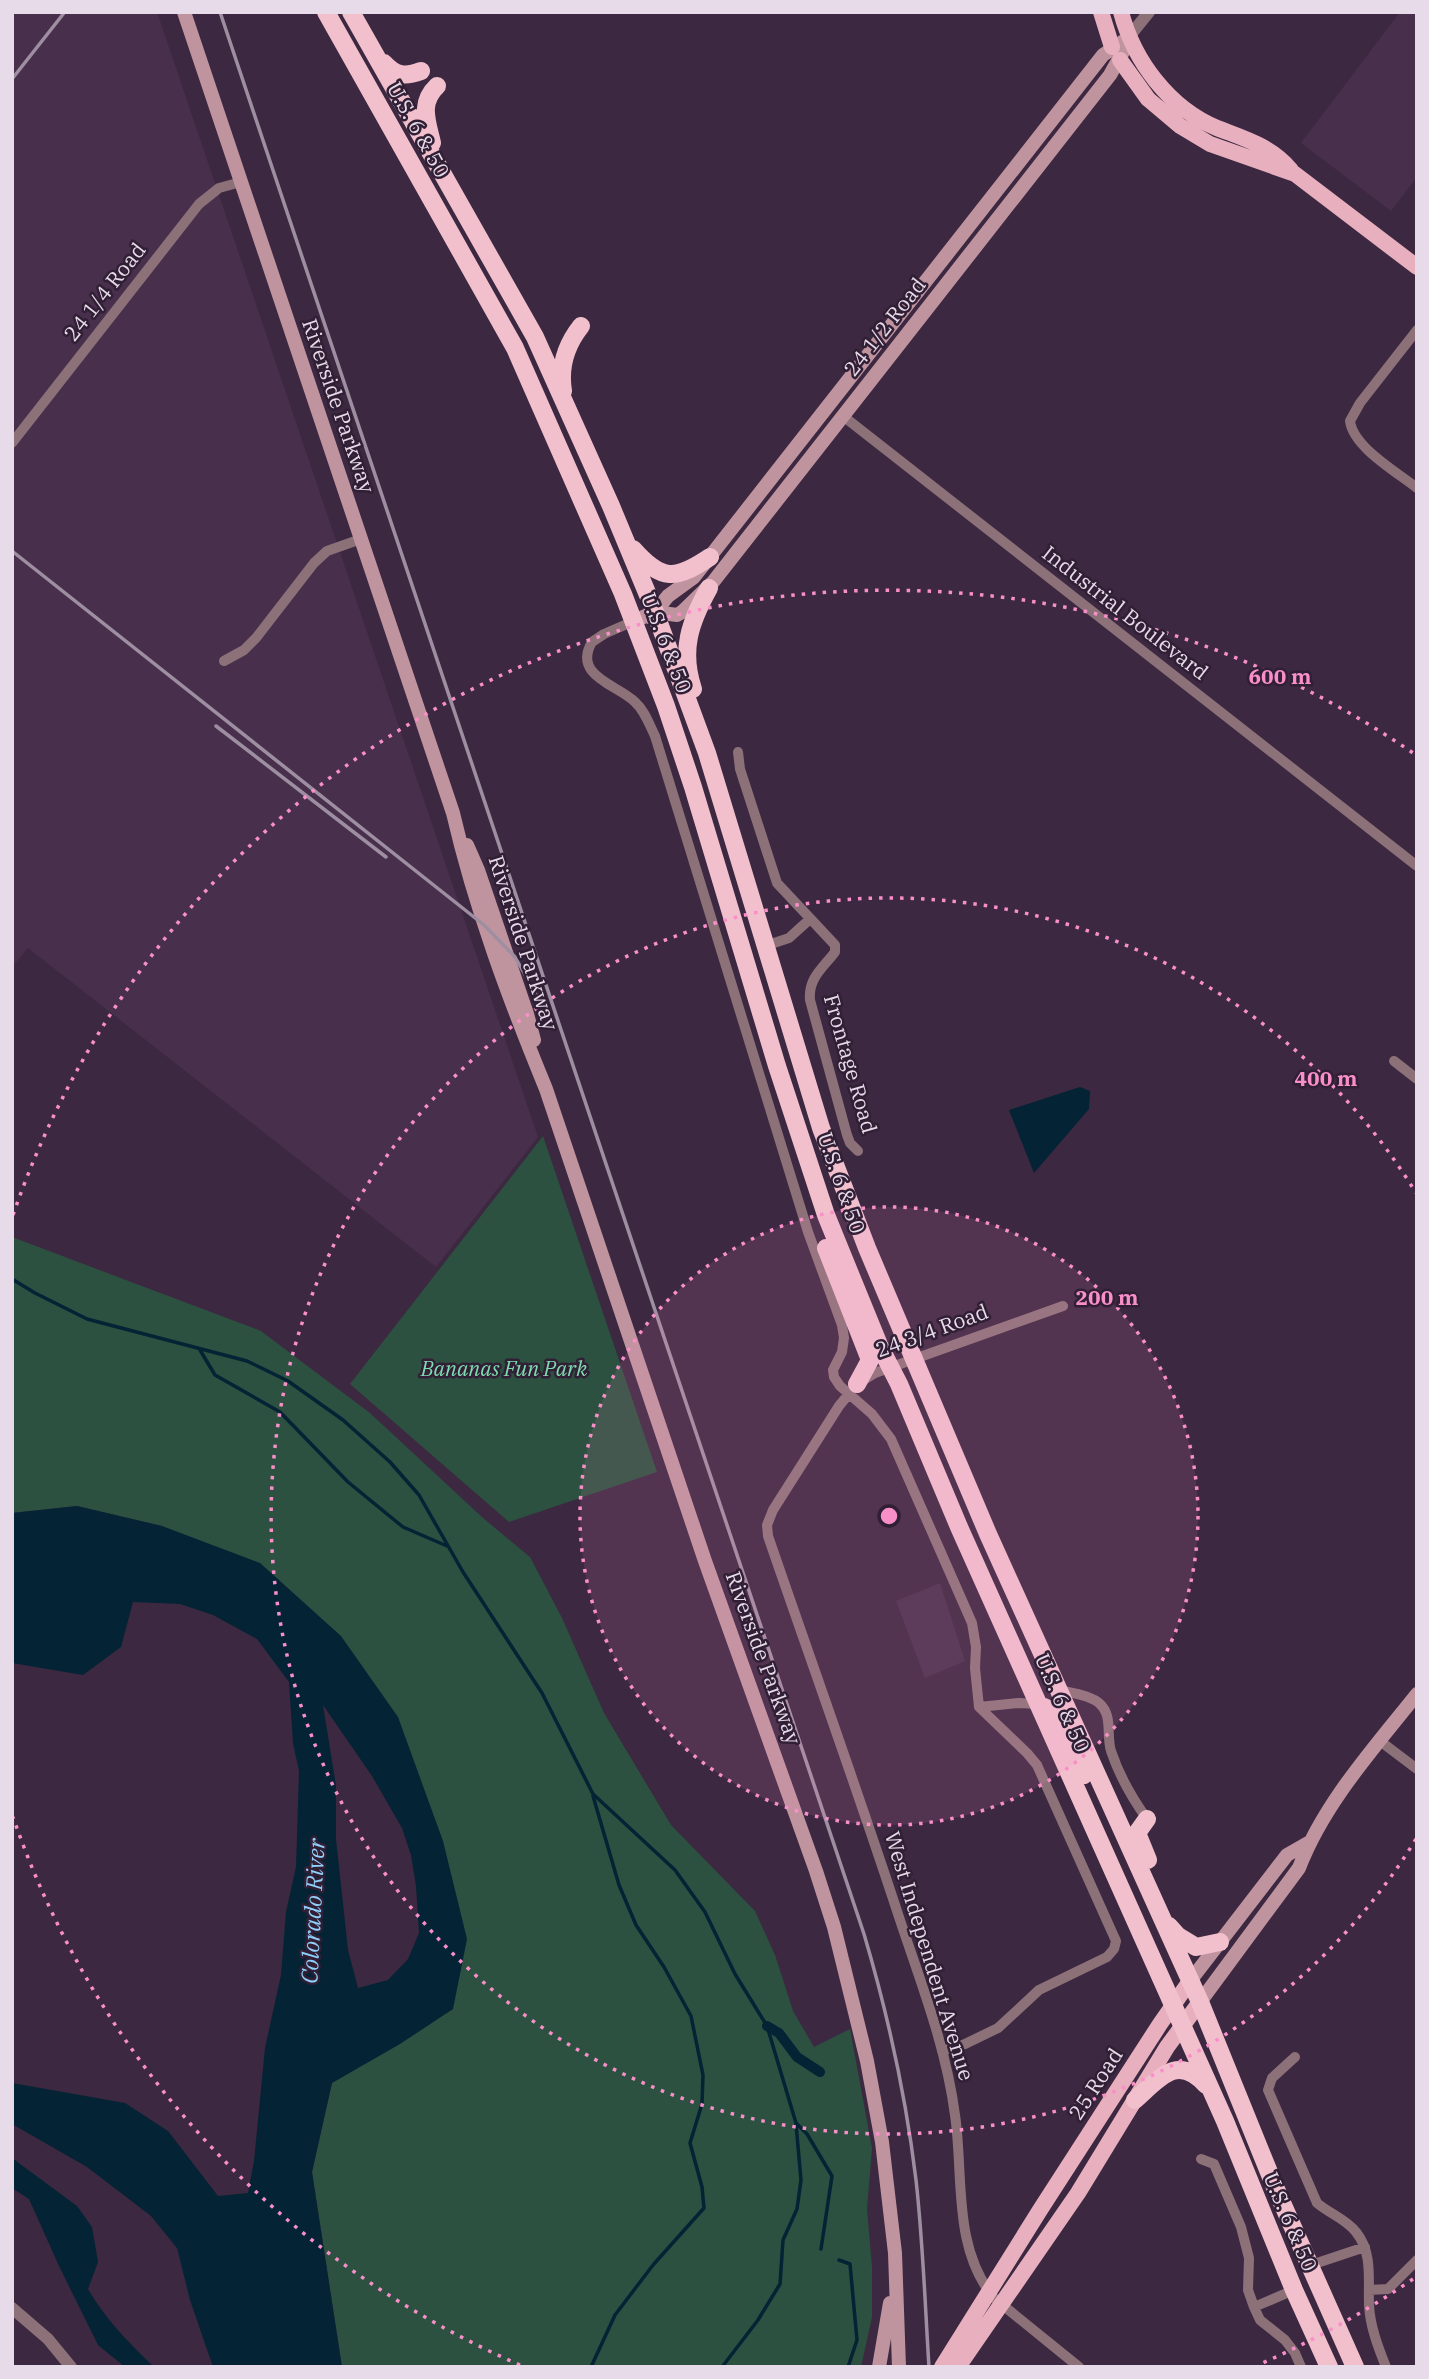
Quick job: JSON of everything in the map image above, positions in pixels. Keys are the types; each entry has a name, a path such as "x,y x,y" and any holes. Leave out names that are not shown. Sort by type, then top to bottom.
{"highway":[{"name":"U.S. 6 & 50","path":"326,12 515,348 556,436 634,621 666,706 826,1215 879,1345 1225,2122 1294,2290 1329,2367"},
{"name":"U.S. 6 & 50","path":"351,12 535,337 625,541 655,612 707,753 821,1128 1059,1690 1200,2002 1275,2187 1355,2367"},
{"path":"372,48 395,74 403,76 421,71"},
{"path":"437,86 428,95 425,104 437,163"},
{"path":"567,408 562,388 563,358 572,337 581,326"},
{"path":"625,541 648,564 667,574 684,574 710,556"},
{"path":"707,753 708,732 692,684 688,649 689,629 709,588"},
{"path":"693,787 712,816 751,938 758,945 765,946"},
{"path":"814,1180 817,1225 870,1360 853,1389"},
{"path":"814,1180 836,1209 892,1346 904,1355 915,1355"},
{"path":"959,1527 992,1574 1032,1665 1044,1683 1059,1690"},
{"path":"1038,1704 1055,1713 1095,1799 1124,1835"},
{"path":"1147,1819 1137,1833 1156,1878 1157,1907 1178,1936 1188,1944 1202,1947 1220,1942"},
{"path":"1135,2101 1171,2070 1186,2070 1193,2072 1205,2084 1225,2122"},
{"path":"1244,2171 1263,2192 1295,2258 1302,2265 1311,2265"},
{"path":"1294,2290 1306,2295 1319,2312 1343,2367"}],"main road":[{"name":"Riverside Parkway","path":"184,12 453,813 467,873 516,1017 546,1089 705,1562 791,1799 830,1916 867,2061 882,2142 895,2253 899,2367"},
{"path":"1101,12 1116,53 1148,99 1180,126 1210,144 1295,174"},
{"path":"1121,12 1128,38 1143,64 1184,109 1216,127 1262,145 1284,161 1295,174 1417,267"},
{"name":"24 1/2 Road","path":"655,612 677,615 709,588 843,416 1128,38"},
{"name":"24 1/2 Road","path":"634,621 655,612 668,596 694,576 1103,55 1116,53"},
{"path":"843,416 841,409 845,396 868,361 874,346"},
{"path":"804,465 810,449 832,414 831,400"},
{"name":"25 Road","path":"958,2367 1078,2193 1182,2027 1299,1868 1308,1843 1337,1799 1417,1694"},
{"name":"25 Road","path":"942,2367 1172,2006 1287,1854 1308,1843"},
{"name":"Riverside Parkway","path":"879,2367 890,2309 895,2253"}],"street":[{"name":"24 1/2 Road","path":"1128,38 1149,12"},
{"name":"24 1/4 Road","path":"12,443 199,204 219,188 241,182"},
{"path":"1417,330 1360,403 1350,421 1354,437 1363,446 1417,488"},
{"name":"Industrial Boulevard","path":"843,416 1417,866"},
{"path":"224,661 244,650 256,638 314,563 327,551 361,539"},
{"path":"634,621 592,642 588,653 590,666 601,681 623,692 640,707 655,736 808,1232 842,1325 842,1352 833,1370 834,1377 853,1389 891,1439 972,1623 979,1707 1017,1742 1037,1765 1115,1937 1116,1945 1107,1957 1038,1990 998,2028 965,2044 942,2051"},
{"name":"Frontage Road","path":"738,752 740,769 777,883 831,940 836,949 811,983 810,1000 847,1135 858,1151"},
{"path":"765,946 789,938 810,919"},
{"path":"1394,1061 1417,1079"},
{"name":"24 3/4 Road","path":"767,1525 773,1510 853,1389 890,1366 915,1355 1063,1306"},
{"name":"West Independent Avenue","path":"767,1525 768,1536 886,1878 942,2051 955,2112 966,2236 974,2268 994,2298 1079,2367"},
{"path":"1059,1690 1099,1702 1108,1716 1107,1736 1111,1752 1132,1798 1147,1819"},
{"path":"979,1707 1038,1704"},
{"path":"1380,1741 1417,1769"},
{"path":"1295,2057 1272,2077 1268,2090 1317,2203 1344,2220 1357,2232 1365,2247 1370,2270 1369,2305 1373,2331 1386,2367"},
{"path":"1201,2160 1214,2164 1241,2227 1249,2258 1248,2290 1260,2320 1285,2340 1301,2367"},
{"path":"1311,2265 1365,2247"},
{"path":"1369,2290 1388,2289 1417,2260"},
{"path":"1254,2307 1294,2290"},
{"path":"12,2308 48,2339 71,2367"}],"shaded area":[{"path":"12,12 157,12 538,1137 436,1267 28,948 12,967"},
{"path":"1400,12 1417,12 1417,177 1391,211 1301,143"},
{"path":"940,1583 965,1661 925,1678 896,1601"}],"green space":[{"name":"Bananas Fun Park","path":"543,1136 657,1472 509,1522 350,1384"},
{"path":"12,1237 261,1331 370,1413 483,1518 530,1557 562,1618 604,1713 671,1825 755,1911 775,1955 793,2011 814,2047 850,2029 872,2148 867,2209 872,2267 872,2317 861,2367 342,2367 312,2172 332,2083 453,2009 398,1717 162,1526 77,1506 12,1513"}],"water":[{"path":"1080,1087 1090,1091 1089,1109 1034,1173 1009,1110"},
{"name":"Colorado River","path":"77,1506 162,1526 260,1563 341,1636 398,1717 443,1841 467,1939 453,2009 400,2044 332,2083 312,2172 342,2367 213,2367 190,2300 177,2248 151,2216 87,2167 12,2124 12,2083 125,2103 168,2131 218,2196 248,2193 254,2161 265,2048 281,1975 286,1912 296,1867 299,1771 293,1743 289,1682 257,1639 213,1615 180,1604 133,1602 121,1647 83,1675 12,1663 12,1513","holes":["323,1705 372,1776 402,1828 411,1855 419,1933 408,1959 388,1980 358,1988 348,1950 336,1839 336,1786"]},
{"path":"12,2158 77,2206 92,2227 98,2262 88,2289 110,2321 154,2367 125,2367 98,2345 29,2199 12,2188"}],"waterway":[{"path":"12,1279 87,1319 247,1361 288,1381 343,1420 390,1462 419,1495 463,1572 542,1693 593,1794 675,1870 705,1912 735,1974 767,2026 796,2123 807,2134 832,2176 821,2249"},
{"path":"200,1350 215,1375 280,1412 348,1482 403,1527 447,1546"},
{"path":"591,2367 615,2315 653,2265 704,2208 702,2187 690,2143 702,2104 703,2075 691,2016 664,1967 636,1925 619,1885 593,1796"},
{"path":"767,2026 779,2033 797,2057 820,2072"},
{"path":"722,2367 758,2320 780,2284 783,2240 797,2209 801,2180 796,2124"},
{"path":"839,2260 850,2264 857,2340 848,2367"}],"railway":[{"path":"220,12 864,1934 895,2056 912,2149 929,2367"},
{"path":"12,79 64,13"},
{"path":"12,551 484,925 515,957 550,1019"},
{"path":"216,726 386,857"}]}
